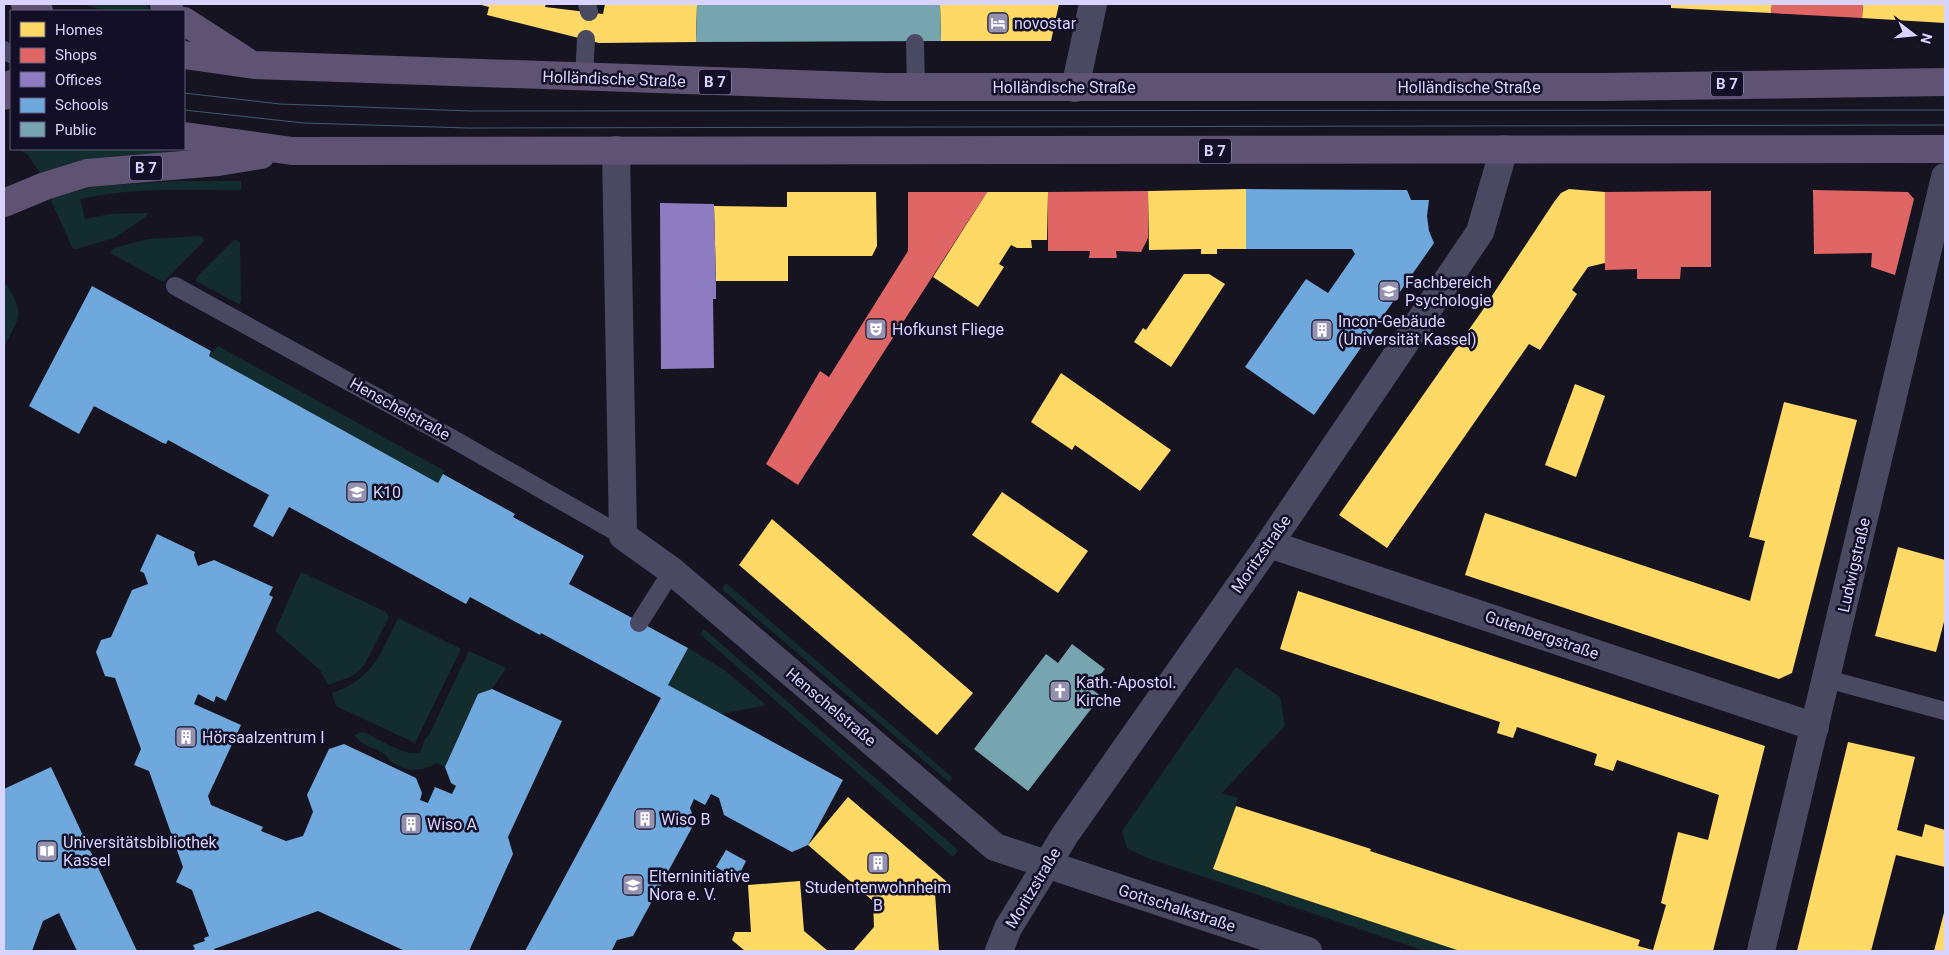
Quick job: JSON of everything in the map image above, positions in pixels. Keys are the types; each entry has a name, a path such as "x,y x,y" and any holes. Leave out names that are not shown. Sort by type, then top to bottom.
{"main road":[{"path":"25,4 37,10"},
{"path":"185,22 254,65"},
{"name":"Holländische Straße","path":"185,55 254,65 584,78 916,87 1602,87 1945,82"},
{"path":"185,136 292,151"},
{"name":"B 7","path":"4,202 45,186 88,173 218,162 292,151 1259,151 1504,148 1945,149"}],"street":[{"path":"1075,88 1093,4"},
{"name":"Moritzstraße","path":"999,951 1008,928 1046,864 1269,544 1480,232 1504,148"},
{"path":"616,150 622,536"},
{"name":"Ludwigstraße","path":"1760,951 1945,178"},
{"name":"Henschelstraße","path":"622,536 672,571 995,847 1046,864"},
{"name":"Gutenbergstraße","path":"1269,544 1815,727"},
{"name":"Gottschalkstraße","path":"1046,864 1308,951"}],"lane":[{"path":"584,78 586,39"},
{"path":"915,43 916,87"},
{"name":"Henschelstraße","path":"175,286 453,439 622,536"},
{"path":"639,623 672,571"},
{"path":"1826,679 1945,711"}],"green space":[{"path":"88,4 146,4 151,10 106,10 87,6"},
{"path":"20,150 153,150 174,152 175,157 40,173 28,155"},
{"path":"180,181 241,181 241,190 140,191 80,199 85,219 110,214 148,213 146,217 114,238 77,249 73,249 50,198 96,186"},
{"path":"202,236 204,241 163,282 110,253 114,248 148,239"},
{"path":"234,240 240,242 241,302 239,304 196,281 197,277"},
{"path":"6,284 16,303 18,316 4,347 4,285"},
{"path":"218,346 445,471 438,483 209,356"},
{"path":"301,572 386,612 389,617 366,662 359,671 350,677 328,685 320,670 275,631"},
{"path":"726,583 953,778 949,782 722,589"},
{"path":"398,618 461,649 415,743 336,706 332,693 357,681 374,664"},
{"path":"704,629 958,850 953,857 700,634"},
{"path":"688,648 723,669 766,705 721,714 668,685"},
{"path":"469,651 506,668 492,689 478,694 445,767 436,763 426,768 414,770 403,768 392,762 380,751 361,742 354,735 362,732 405,752 420,753 425,739 429,735"},
{"path":"1236,667 1280,697 1285,726 1222,793 1238,798 1214,869 1460,951 1425,951 1147,858 1127,848 1122,831"}],"building: Homes":[{"path":"478,4 546,4 545,7 603,14 605,4 697,4 696,42 599,43 487,15 489,7"},
{"name":"novostar","path":"940,4 1059,4 1051,41 941,41"},
{"path":"1671,4 1772,4 1771,13 1671,8"},
{"path":"1863,4 1945,4 1945,23 1862,18"},
{"path":"1246,189 1246,249 1217,249 1217,254 1201,254 1201,249 1149,250 1148,191"},
{"path":"1569,189 1605,192 1605,263 1588,267 1572,290 1577,294 1540,350 1529,344 1387,548 1339,515 1482,311 1554,202 1561,193"},
{"path":"787,192 876,192 877,246 872,256 788,256 788,281 716,281 714,206 787,207"},
{"path":"987,192 1048,192 1047,240 1031,240 1032,248 1017,248 1011,245 999,264 1004,267 978,307 933,277"},
{"path":"1184,274 1209,274 1225,284 1171,367 1134,342 1143,328 1146,330"},
{"path":"1061,373 1171,450 1140,491 1075,445 1072,450 1031,422"},
{"path":"1575,384 1605,396 1576,477 1545,465"},
{"path":"1784,402 1857,420 1792,673 1779,679 1465,575 1485,513 1750,601 1765,541 1749,537"},
{"path":"1002,492 1088,551 1058,593 972,535"},
{"path":"772,519 973,693 937,735 739,565"},
{"path":"1898,547 1945,560 1945,618 1936,652 1875,636"},
{"path":"1298,591 1765,746 1713,951 1460,951 1213,869 1236,806 1371,849 1370,851 1640,940 1638,946 1653,950 1666,905 1661,903 1678,832 1708,840 1719,795 1617,760 1613,771 1594,765 1597,754 1517,727 1513,738 1497,733 1500,722 1280,649"},
{"path":"1848,742 1915,757 1897,830 1922,837 1925,824 1945,830 1945,867 1896,855 1871,951 1797,951"},
{"name":"Studentenwohnheim B","path":"848,797 947,882 942,887 943,893 935,893 939,951 853,951 874,927 873,901 808,845"},
{"name":"Studentenwohnheim B","path":"800,881 804,931 828,951 745,951 732,940 735,932 751,932 748,885"},
{"path":"1945,909 1945,951 1934,951"}],"building: Shops":[{"path":"1772,4 1863,4 1862,18 1771,13"},
{"path":"1813,190 1908,192 1914,199 1895,275 1871,267 1872,253 1814,254"},
{"path":"1148,191 1148,238 1141,252 1116,251 1117,258 1089,258 1090,251 1048,251 1048,192"},
{"path":"1711,191 1711,267 1681,267 1680,279 1637,279 1637,269 1605,270 1605,192"},
{"path":"908,192 987,192 798,485 766,464 820,371 829,377 908,251"}],"building: Offices":[{"path":"660,203 714,204 716,299 713,299 714,368 661,369"}],"building: Schools":[{"name":"Incon-Gebäude (Universität Kassel)","path":"1246,189 1407,190 1411,200 1429,200 1427,216 1429,231 1434,243 1314,415 1245,367 1306,279 1328,293 1355,254 1352,249 1246,249"},
{"path":"92,286 211,351 209,356 438,483 443,474 515,514 513,517 584,556 569,584 688,648 668,685 843,780 808,845 792,852 724,815 719,798 711,794 705,805 694,799 690,808 695,822 633,936 617,940 612,950 615,951 525,951 661,698 470,597 466,604 289,507 273,537 253,526 269,495 168,440 166,444 163,443 94,406 79,434 29,406"},
{"path":"157,534 195,552 194,555 198,566 214,560 273,587 269,595 273,597 226,701 216,696 214,702 198,694 194,704 241,725 208,796 211,805 263,827 261,831 286,841 303,836 313,812 307,795 329,749 344,744 416,778 422,793 420,800 428,803 435,787 452,794 456,786 451,783 445,767 478,694 492,689 562,721 508,837 513,854 469,951 405,951 318,911 214,949 215,951 191,951 195,949 193,945 205,941 204,938 209,936 192,890 176,882 183,867 149,771 134,765 141,749 115,678 105,676 96,652 101,640 111,637 132,590 148,584 144,573 140,571"},
{"name":"Universitätsbibliothek Kassel","path":"51,767 137,951 77,951 59,913 43,921 32,951 4,951 4,789"},
{"path":"726,850 746,861 737,879 716,867"}],"building: Public":[{"path":"697,4 940,4 941,41 696,42"},
{"path":"1072,644 1105,669 1090,688 1101,696 1028,791 974,749 1046,654 1058,663"}],"tram line":[{"path":"4,41 10,44"},
{"path":"4,60 10,63"},
{"path":"185,93 280,104 470,111 1945,110"},
{"path":"185,110 304,123 468,128 1945,125"}],"place":[{"name":"novostar","path":"998,23"},
{"name":"Fachbereich Psychologie","path":"1389,291"},
{"name":"Hofkunst Fliege","path":"876,329"},
{"name":"Incon-Gebäude (Universität Kassel)","path":"1322,330"},
{"name":"K10","path":"357,492"},
{"name":"Kath.-Apostol. Kirche","path":"1060,691"},
{"name":"Hörsaalzentrum I","path":"186,737"},
{"name":"Wiso B","path":"645,819"},
{"name":"Wiso A","path":"411,824"},
{"name":"Universitätsbibliothek Kassel","path":"47,851"},
{"name":"Studentenwohnheim B","path":"878,863"},
{"name":"Elterninitiative Nora e. V.","path":"633,885"}]}
